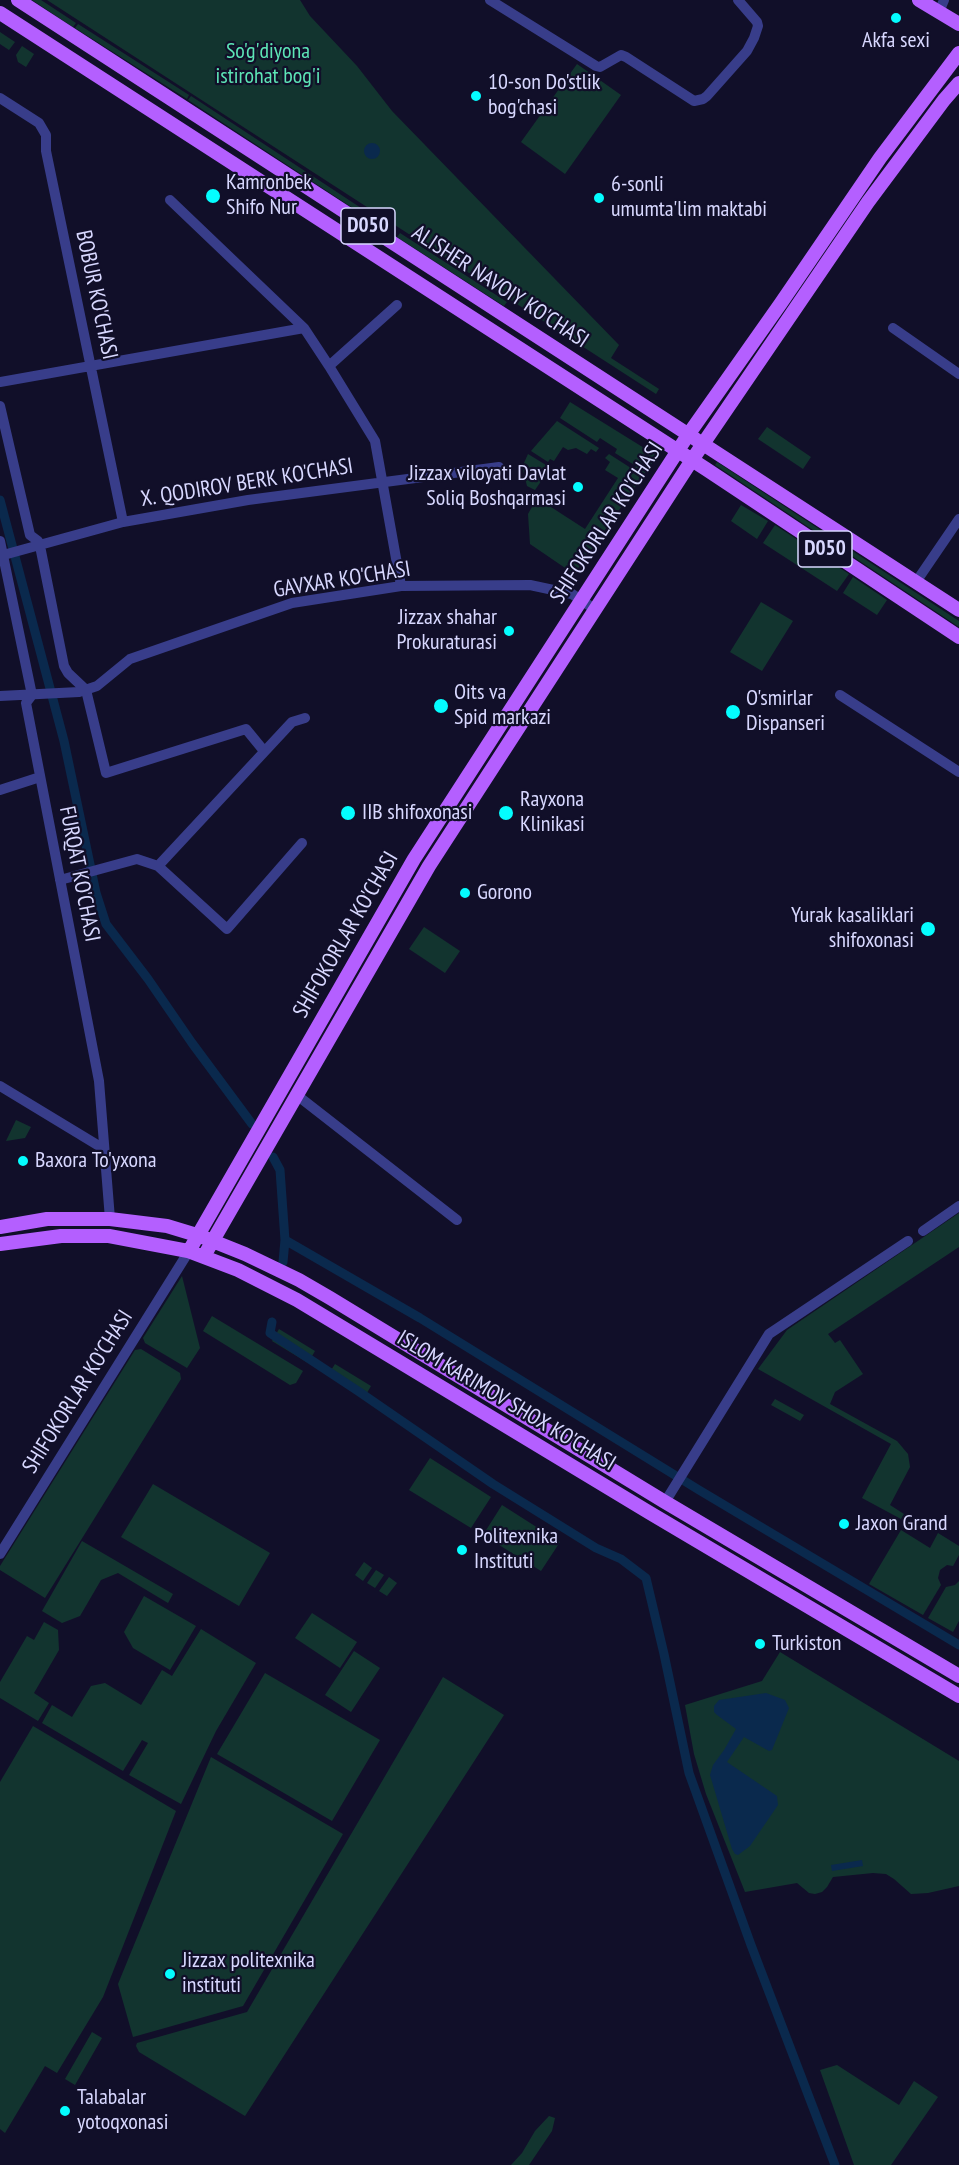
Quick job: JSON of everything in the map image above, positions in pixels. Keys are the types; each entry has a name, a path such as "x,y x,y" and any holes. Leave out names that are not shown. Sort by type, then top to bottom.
{"main road":[{"name":"ALISHER NAVOIY KO'CHASI","path":"18,0 916,582"},
{"path":"919,0 941,6 959,24"},
{"name":"ALISHER NAVOIY KO'CHASI","path":"0,13 692,460"},
{"name":"SHIFOKORLAR KO'CHASI","path":"204,1256 206,1238 414,860 688,435 880,158 959,53"},
{"name":"SHIFOKORLAR KO'CHASI","path":"189,1251 206,1238 298,1096 429,866 692,460 868,202 944,100 959,84"},
{"name":"D050","path":"692,460 959,638"},
{"name":"D050","path":"916,582 959,610"},
{"name":"ISLOM KARIMOV SHOX KO'CHASI","path":"0,1227 47,1219 110,1219 167,1226 206,1238 288,1275 330,1298 665,1502 959,1676"},
{"name":"ISLOM KARIMOV SHOX KO'CHASI","path":"0,1244 62,1236 109,1236 189,1251 238,1270 297,1300 959,1696"}],"street":[{"path":"490,0 596,66 600,67 621,55 693,101 706,96 747,51 754,38 757,22 738,0"},
{"name":"BOBUR KO'CHASI","path":"0,98 39,123 46,135 46,151 123,522"},
{"path":"170,200 304,328 375,441 401,586"},
{"path":"329,366 396,305"},
{"path":"0,382 304,328"},
{"path":"893,328 959,374"},
{"path":"0,406 30,535 38,541 40,546 64,666 86,690 106,773 246,729 264,751"},
{"name":"X. QODIROV BERK KO'CHASI","path":"2,556 123,522 248,500 499,467"},
{"path":"916,582 959,519"},
{"name":"FURQAT KO'CHASI","path":"0,541 32,695 26,703 99,1081 110,1219"},
{"name":"GAVXAR KO'CHASI","path":"0,696 70,693 86,690 97,686 130,659 292,603 401,586 530,585 572,594 596,610"},
{"path":"840,695 959,772"},
{"path":"158,866 292,722 305,718"},
{"path":"0,790 40,777"},
{"path":"60,880 137,859 158,866 227,929 302,843"},
{"path":"0,1086 104,1149"},
{"path":"298,1096 457,1220"},
{"path":"923,1231 959,1206"},
{"path":"665,1502 769,1334 908,1241"},
{"name":"SHIFOKORLAR KO'CHASI","path":"0,1554 189,1251"}],"green space":[{"path":"32,0 41,0 76,23 73,27"},
{"name":"So'g'diyona istirohat bog'i","path":"47,0 300,0 310,16 357,66 392,111 619,345 611,358 659,389 656,394"},
{"path":"78,24 189,95 187,99 75,28"},
{"path":"0,32 15,42 9,50 0,44"},
{"path":"22,46 34,54 26,67 18,62 16,55"},
{"path":"577,64 621,95 565,174 521,142"},
{"path":"191,96 396,231 394,235 188,100"},
{"path":"400,233 507,302 504,306 397,237"},
{"path":"570,402 657,456 574,574 530,544 528,514 537,498 585,529 618,478 605,470 610,462 605,458 609,454 634,470 636,466 615,453 617,449 600,438 597,442 560,418"},
{"path":"557,421 599,448 596,452 591,449 587,454 576,448 568,450 563,447 554,461 550,459 548,462 531,451"},
{"path":"767,427 811,457 803,469 758,439"},
{"path":"528,454 546,465 544,469 548,471 535,490 527,486 523,470"},
{"path":"717,462 959,621 959,627 715,465"},
{"path":"741,505 768,521 757,539 731,521"},
{"path":"775,525 849,574 837,591 763,543"},
{"path":"853,577 887,600 877,615 843,593"},
{"path":"761,602 793,621 762,671 730,652"},
{"path":"424,927 460,951 445,973 409,949"},
{"path":"16,1120 31,1127 25,1138 6,1141"},
{"path":"959,1213 959,1247 828,1334 835,1343 840,1340 863,1374 835,1392 830,1404 897,1441 908,1454 910,1467 890,1505 904,1514 901,1519 862,1498 891,1444 758,1369 787,1330"},
{"path":"182,1276 200,1348 187,1368 145,1343 143,1338"},
{"path":"212,1316 303,1371 296,1383 290,1385 203,1331"},
{"path":"279,1329 315,1351 308,1363 272,1341"},
{"path":"141,1349 180,1373 181,1379 45,1598 0,1570 0,1566 135,1350"},
{"path":"335,1364 371,1386 364,1398 328,1375"},
{"path":"775,1399 804,1415 800,1421 771,1405"},
{"path":"430,1458 491,1497 471,1528 409,1490"},
{"path":"153,1484 270,1553 239,1606 121,1537"},
{"path":"502,1505 560,1542 541,1571 483,1535"},
{"path":"901,1530 930,1548 938,1533 959,1546 959,1555 953,1566 947,1565 940,1570 938,1578 941,1585 923,1615 869,1584"},
{"path":"82,1541 173,1594 168,1603 118,1573 101,1580 80,1616 62,1623 42,1611"},
{"path":"364,1562 372,1568 363,1581 355,1575"},
{"path":"376,1570 384,1575 375,1588 367,1583"},
{"path":"389,1577 397,1583 387,1596 379,1591"},
{"path":"959,1581 959,1621 953,1632 928,1618 946,1587 955,1585"},
{"path":"144,1596 196,1626 170,1670 133,1648 124,1632"},
{"path":"312,1613 357,1642 340,1668 295,1638"},
{"path":"44,1622 58,1630 59,1650 34,1693 49,1703 38,1721 0,1698 0,1682 27,1636 34,1640"},
{"path":"201,1629 256,1663 216,1731 181,1804 129,1775 148,1743 142,1740 123,1771 42,1723 52,1705 72,1717 91,1686 105,1683 141,1705 162,1670 172,1676"},
{"path":"354,1651 380,1668 351,1712 325,1695"},
{"path":"780,1652 959,1761 959,1886 928,1893 911,1894 886,1874 873,1873 833,1877 822,1892 815,1894 809,1893 797,1883 745,1892 706,1794 694,1754 685,1705 762,1681"},
{"path":"265,1673 380,1740 332,1821 217,1754"},
{"path":"443,1677 504,1715 245,2116 139,2052 137,2043 247,2012"},
{"path":"33,1726 176,1811 103,1997 57,2073 45,2066 5,2133 0,2129 0,1782"},
{"path":"211,1757 343,1834 243,2006 133,2037 118,1984"},
{"path":"92,2032 102,2038 75,2085 65,2079"},
{"path":"837,2065 899,2105 914,2081 938,2097 891,2165 854,2165 820,2070"},
{"path":"549,2116 555,2118 552,2131 529,2165 511,2165 522,2153 535,2131"}],"water":[{"path":"372,143 380,151 372,159 364,151"},
{"path":"766,1693 785,1700 789,1708 772,1750 769,1751 744,1737 727,1762 777,1796 778,1805 750,1846 738,1855 732,1849 710,1775 713,1765 736,1729 714,1712 714,1706 719,1700"},
{"path":"862,1860 863,1866 832,1871 831,1865"}],"waterway":[{"path":"0,500 64,741 96,893 106,924 252,1124"},
{"path":"273,1157 280,1170 285,1240 283,1262"},
{"path":"285,1240 420,1318 699,1490 959,1645"},
{"path":"272,1322 270,1333 493,1484 596,1548 621,1559 646,1578 689,1773 751,1945 835,2165"}],"place":[{"name":"Akfa sexi","path":"896,18"},
{"name":"10-son Do'stlik bog'chasi","path":"476,96"},
{"name":"Kamronbek Shifo Nur","path":"213,196"},
{"name":"6-sonli umumta'lim maktabi","path":"599,198"},
{"name":"Jizzax viloyati Davlat Soliq Boshqarmasi","path":"578,487"},
{"name":"Jizzax shahar Prokuraturasi","path":"509,631"},
{"name":"Oits va Spid markazi","path":"441,706"},
{"name":"O'smirlar Dispanseri","path":"733,712"},
{"name":"IIB shifoxonasi","path":"348,813"},
{"name":"Rayxona Klinikasi","path":"506,813"},
{"name":"Gorono","path":"465,893"},
{"name":"Yurak kasaliklari shifoxonasi","path":"928,929"},
{"name":"Baxora To'yxona","path":"23,1161"},
{"name":"Jaxon Grand","path":"844,1524"},
{"name":"Politexnika Instituti","path":"462,1550"},
{"name":"Turkiston","path":"760,1644"},
{"name":"Jizzax politexnika instituti","path":"170,1974"},
{"name":"Talabalar yotoqxonasi","path":"65,2111"}]}
